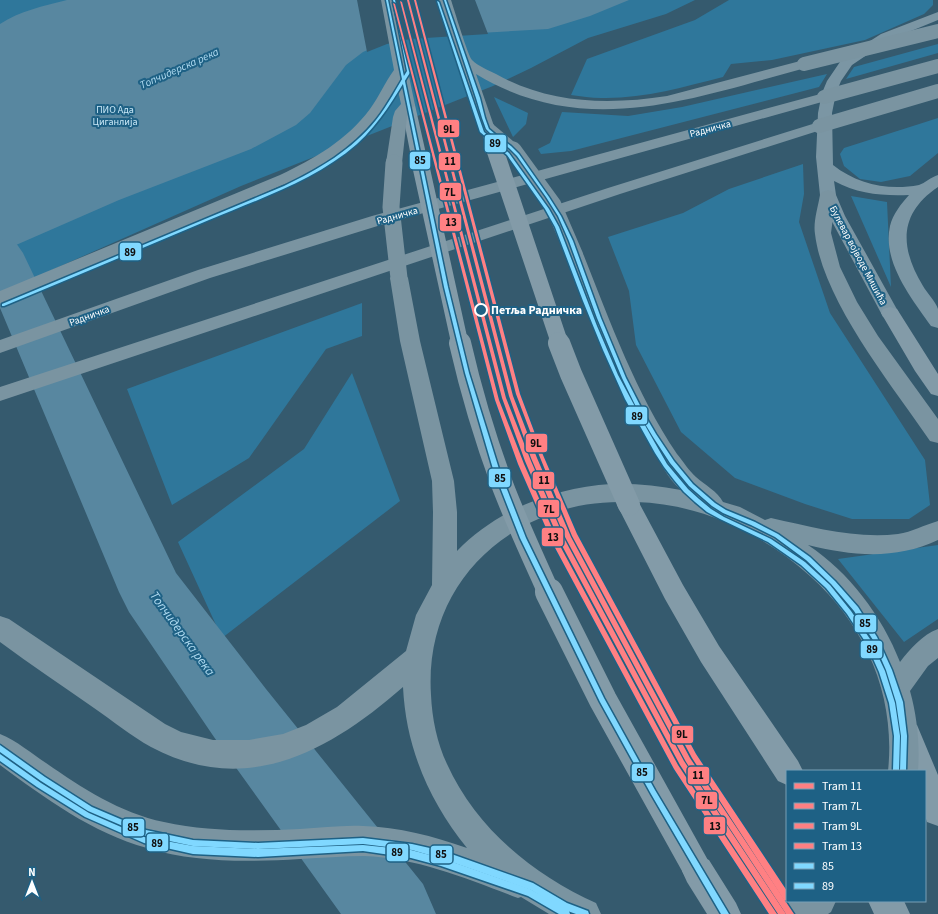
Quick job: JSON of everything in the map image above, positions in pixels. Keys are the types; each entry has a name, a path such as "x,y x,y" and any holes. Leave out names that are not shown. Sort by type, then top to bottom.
{"main road":[{"path":"387,0 446,287 467,373 482,426 512,513 566,628 602,700 664,812 725,914"},
{"path":"445,0 551,320 574,381 629,506 674,592 710,654 787,770"},
{"path":"465,61 501,82 532,94 574,103 621,106 668,100 938,31"},
{"name":"Радничка","path":"0,347 140,296 385,218 938,66"},
{"path":"0,298 128,246 268,186 313,164 332,153 368,122 402,69"},
{"path":"5,393 673,171 822,129 938,91"},
{"path":"408,105 402,111 400,117 394,164 390,182 390,207 410,342 443,480 445,512 444,585"},
{"path":"488,129 513,150 553,205 563,224 607,339 642,414 670,460 687,482 719,509"},
{"path":"828,195 823,233 831,267 857,319 901,385 938,436"},
{"path":"890,313 922,366 938,389"},
{"path":"574,911 533,887 506,866 482,843 461,817 444,791 432,764 418,710 416,683 417,658 427,620 444,585 464,559 488,536 516,519 546,506 579,497 613,493 648,493 684,498 719,509 755,524 801,552 822,570 841,590 858,611 874,635 886,660 896,687 904,727 922,770"},
{"path":"755,524 835,541 865,544 902,542 916,539 938,530"},
{"path":"0,627 48,662 162,738 204,753 230,755 258,753 280,749 301,742 335,723 417,658"},
{"path":"896,687 919,658 938,641"},
{"path":"903,770 904,727"},
{"path":"0,748 43,779 90,809 146,833 194,843 258,846 363,841 387,843 443,855 533,887"},
{"path":"926,781 938,811"},
{"path":"798,914 818,902"},
{"path":"885,902 894,914"}],"street":[{"name":"Булевар војводе Мишића","path":"890,313 837,216 828,195 822,129 829,93 834,81 847,62 885,37 938,16"},
{"path":"824,162 847,182 868,189 919,194"},
{"path":"938,180 919,194 905,209 900,222 898,241 901,262 911,284 938,322"}],"green space":[{"name":"ПИО Ада Циганлија","path":"0,0 695,0 666,14 588,38 493,86 241,186 0,293"},
{"path":"729,0 933,0 933,5 924,14 865,40 772,60 731,64 723,77 693,85 632,97 597,98 571,95 587,59 695,20"},
{"path":"938,44 938,53 846,79 854,67"},
{"path":"827,74 819,87 571,151 541,154 538,149 550,143 562,112 628,116 682,107"},
{"path":"494,97 528,113 526,124 513,137"},
{"path":"938,118 938,153 910,176 881,182 860,179 844,166 840,154 844,148"},
{"path":"803,164 804,194 799,222 830,313 925,460 930,505 909,519 852,519 805,504 735,478 681,432 636,345 629,291 608,237 683,213 729,189"},
{"path":"851,196 887,202 891,287"},
{"path":"362,303 362,336 326,349 249,458 172,505 127,389"},
{"path":"352,373 400,501 222,638 178,542 304,449"},
{"path":"938,545 938,619 904,642 838,559"}],"water":[{"name":"ПИО Ада Циганлија","path":"67,0 629,0 590,16 548,29 410,37 386,42 363,52 346,65 310,113 296,125 251,149 119,200 0,252 0,24 24,12"}],"pier":[{"path":"357,0 475,0 488,34 410,39 387,44 367,52"}],"waterway":[{"name":"Топчидерска река","path":"0,253 152,592 240,713 393,914"}],"tram line":[{"name":"11","path":"408,0 511,396 534,458 568,537 688,760 790,914"},
{"name":"9L","path":"415,0 518,394 541,455 574,534 694,756 786,895"},
{"name":"7L","path":"401,2 504,398 528,461 562,540 682,763 782,914"},
{"name":"13","path":"394,4 497,400 521,464 556,544 676,767 773,914"}],"transit line":[{"name":"85","path":"387,0 446,287 467,373 496,469 523,538 602,700 653,792 725,914"},
{"name":"89","path":"3,305 271,193 315,172 355,144 377,121 409,71 394,0"},
{"name":"85","path":"445,0 486,126 518,155 548,197 563,223 615,358 633,398 654,436 666,454 691,485 714,504 725,511 776,535 808,559 833,582 856,609 875,638 889,670 900,702 904,736 903,770"},
{"name":"89","path":"438,2 482,132 508,154 547,209 557,227 585,301 616,375 627,399 656,451 676,479 697,501 722,518 756,533 776,544 803,564 828,586 849,612 868,641 882,671 892,703 897,736 896,770"},
{"name":"85","path":"0,748 43,779 90,809 146,833 193,843 258,846 363,841 412,847 443,855 533,887 565,906 585,914"},
{"name":"89","path":"0,757 39,785 87,815 144,840 193,850 258,853 363,848 411,854 441,862 530,893 566,914"}],"place":[{"name":"Петља Радничка","path":"481,310"}]}
